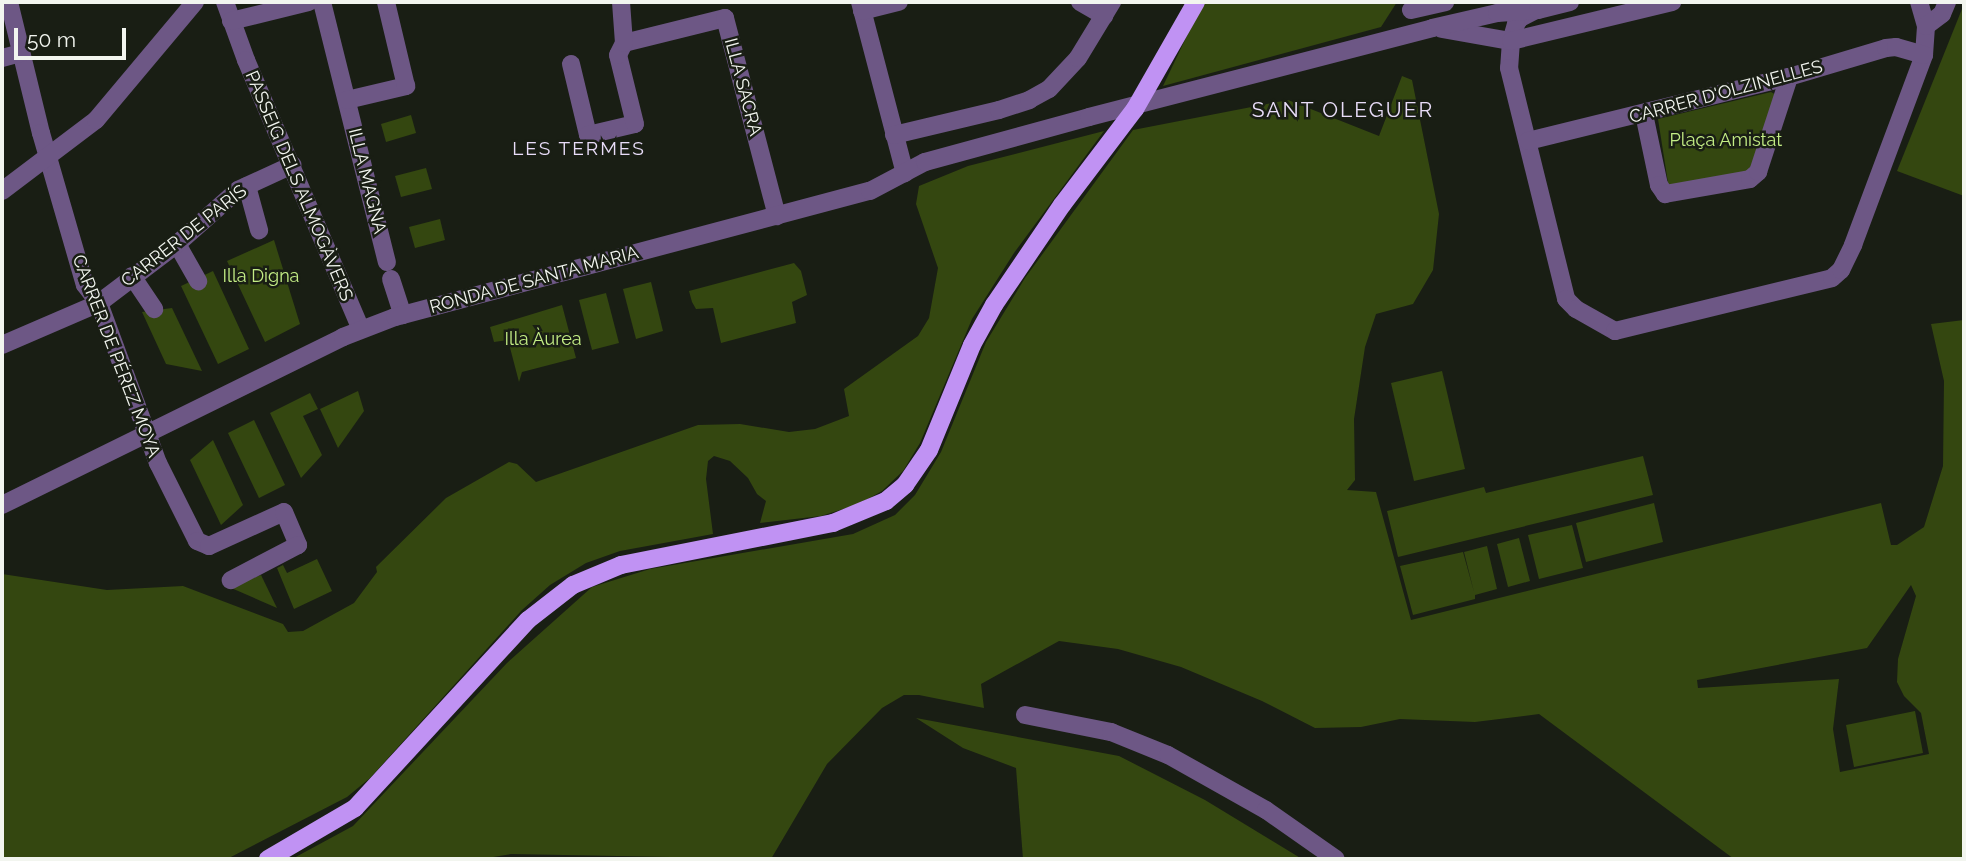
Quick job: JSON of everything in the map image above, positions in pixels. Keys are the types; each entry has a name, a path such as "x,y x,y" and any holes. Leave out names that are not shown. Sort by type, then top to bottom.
{"main road":[{"path":"268,859 355,808 528,620 573,585 621,565 833,523 886,501 905,485 929,450 972,345 994,305 1062,205 1135,109 1196,2"}],"street":[{"name":"CARRER DE PÉREZ MOYA","path":"9,2 20,52 85,285 99,303 158,463 197,541 209,546 284,512 298,545 231,580"},
{"path":"2,191 96,120 195,2"},
{"name":"PASSEIG DELS ALMOGÀVERS","path":"225,2 361,330"},
{"path":"231,21 309,2"},
{"name":"ILLA MAGNA","path":"322,2 389,271 403,314"},
{"path":"347,100 406,86 386,2"},
{"path":"570,64 588,135 635,124 618,55 624,43 621,2"},
{"path":"899,2 861,6 905,173"},
{"path":"894,135 1029,100 1066,75 1108,9 1080,2"},
{"path":"1445,2 1410,6 1411,33 1496,7 1538,10"},
{"path":"1570,2 1538,10 1520,18 1511,41 1509,68 1566,299 1603,326 1615,331 1832,278 1841,270 1853,245 1924,55 1926,26 1919,2"},
{"path":"1432,28 1511,41 1672,2"},
{"path":"1926,26 1942,14 1947,2"},
{"path":"1496,7 1511,41"},
{"name":"ILLA SACRA","path":"624,43 725,18 777,216"},
{"name":"RONDA DE SANTA MARIA","path":"2,505 361,330 403,314 870,191 925,162 1411,33"},
{"name":"CARRER D'OLZINELLES","path":"1528,141 1789,77 1886,48 1896,47 1924,55"},
{"path":"2,58 20,52"},
{"path":"1644,114 1660,185 1665,194 1750,179 1758,172 1789,77"},
{"name":"CARRER DE PARÍS","path":"2,345 99,303 247,186 292,165"},
{"path":"247,186 259,230"},
{"path":"177,244 198,281"},
{"path":"132,276 154,309"},
{"path":"1025,715 1111,732 1168,755 1266,810 1336,859"}],"green space":[{"path":"1203,2 1397,2 1381,27 1163,86"},
{"path":"1964,4 1964,196 1897,171"},
{"path":"1402,76 1412,80 1439,214 1433,270 1413,304 1376,314 1365,347 1354,419 1355,480 1347,490 1376,492 1411,620 1881,503 1891,545 1897,545 1924,527 1943,466 1944,381 1931,324 1964,320 1964,859 1734,859 1539,714 1475,722 1400,719 1361,727 1315,728 1262,701 1181,667 1118,649 1059,641 981,684 984,708 919,695 904,695 882,708 827,764 771,859 511,854 481,859 292,859 353,826 507,663 592,587 650,569 853,534 895,515 915,495 941,452 986,342 1025,278 1133,130 1288,100 1379,136","holes":["1911,585 1916,596 1898,659 1897,682 1904,696 1921,713 1929,754 1840,772 1833,729 1839,679 1698,688 1697,680 1867,648"]},
{"name":"Plaça Amistat","path":"1771,92 1778,96 1754,170 1669,189 1658,119"},
{"path":"411,115 416,133 386,142 381,124"},
{"path":"1104,131 1014,253 972,319 920,443 903,471 882,491 859,504 821,516 760,523 766,501 730,461 714,456 708,461 706,479 713,534 620,551 586,563 550,585 522,610 370,778 347,797 227,859 2,859 2,574 107,590 183,586 283,624 288,632 303,631 354,603 377,572 376,567 446,498 509,462 517,464 536,482 698,425 740,424 789,432 815,429 849,416 844,389 918,336 929,318 938,268 916,204 919,186 968,166"},
{"path":"426,168 432,189 401,197 395,176"},
{"path":"440,219 445,240 415,248 409,227"},
{"name":"Illa Digna","path":"274,240 300,324 265,342 227,261"},
{"path":"794,263 801,271 807,295 792,302 796,323 721,343 713,308 696,309 692,302 689,291"},
{"name":"Illa Digna","path":"213,271 249,349 218,364 181,286"},
{"name":"Illa Àurea","path":"651,282 663,331 636,339 623,289"},
{"name":"Illa Àurea","path":"606,293 619,343 592,350 579,300"},
{"name":"Illa Àurea","path":"562,305 576,358 522,372 519,382 508,340 494,342 490,327"},
{"path":"172,308 202,371 166,364 142,312"},
{"path":"1442,371 1465,469 1414,481 1391,383"},
{"path":"358,391 364,411 338,448 320,409"},
{"path":"310,393 318,409 303,416 322,455 301,478 270,413"},
{"path":"254,420 285,485 259,498 228,433"},
{"path":"213,440 243,505 221,525 190,460"},
{"path":"1643,456 1653,495 1398,557 1387,511 1484,487 1486,493"},
{"path":"1654,503 1663,542 1586,562 1576,523"},
{"path":"1572,525 1583,568 1539,579 1528,535"},
{"path":"1519,538 1530,581 1508,587 1497,544"},
{"path":"1487,546 1497,589 1475,595 1475,599 1413,615 1400,566 1463,552 1474,592 1464,552"},
{"path":"317,559 332,591 294,609 277,568 283,565 287,573"},
{"path":"261,575 277,608 229,587"},
{"path":"1915,711 1923,753 1854,767 1846,725"},
{"path":"916,718 1119,756 1205,800 1302,859 1023,859 1016,768 963,748"}],"district":[{"name":"SANT OLEGUER","path":"1343,110"},
{"name":"LES TERMES","path":"579,149"}]}
